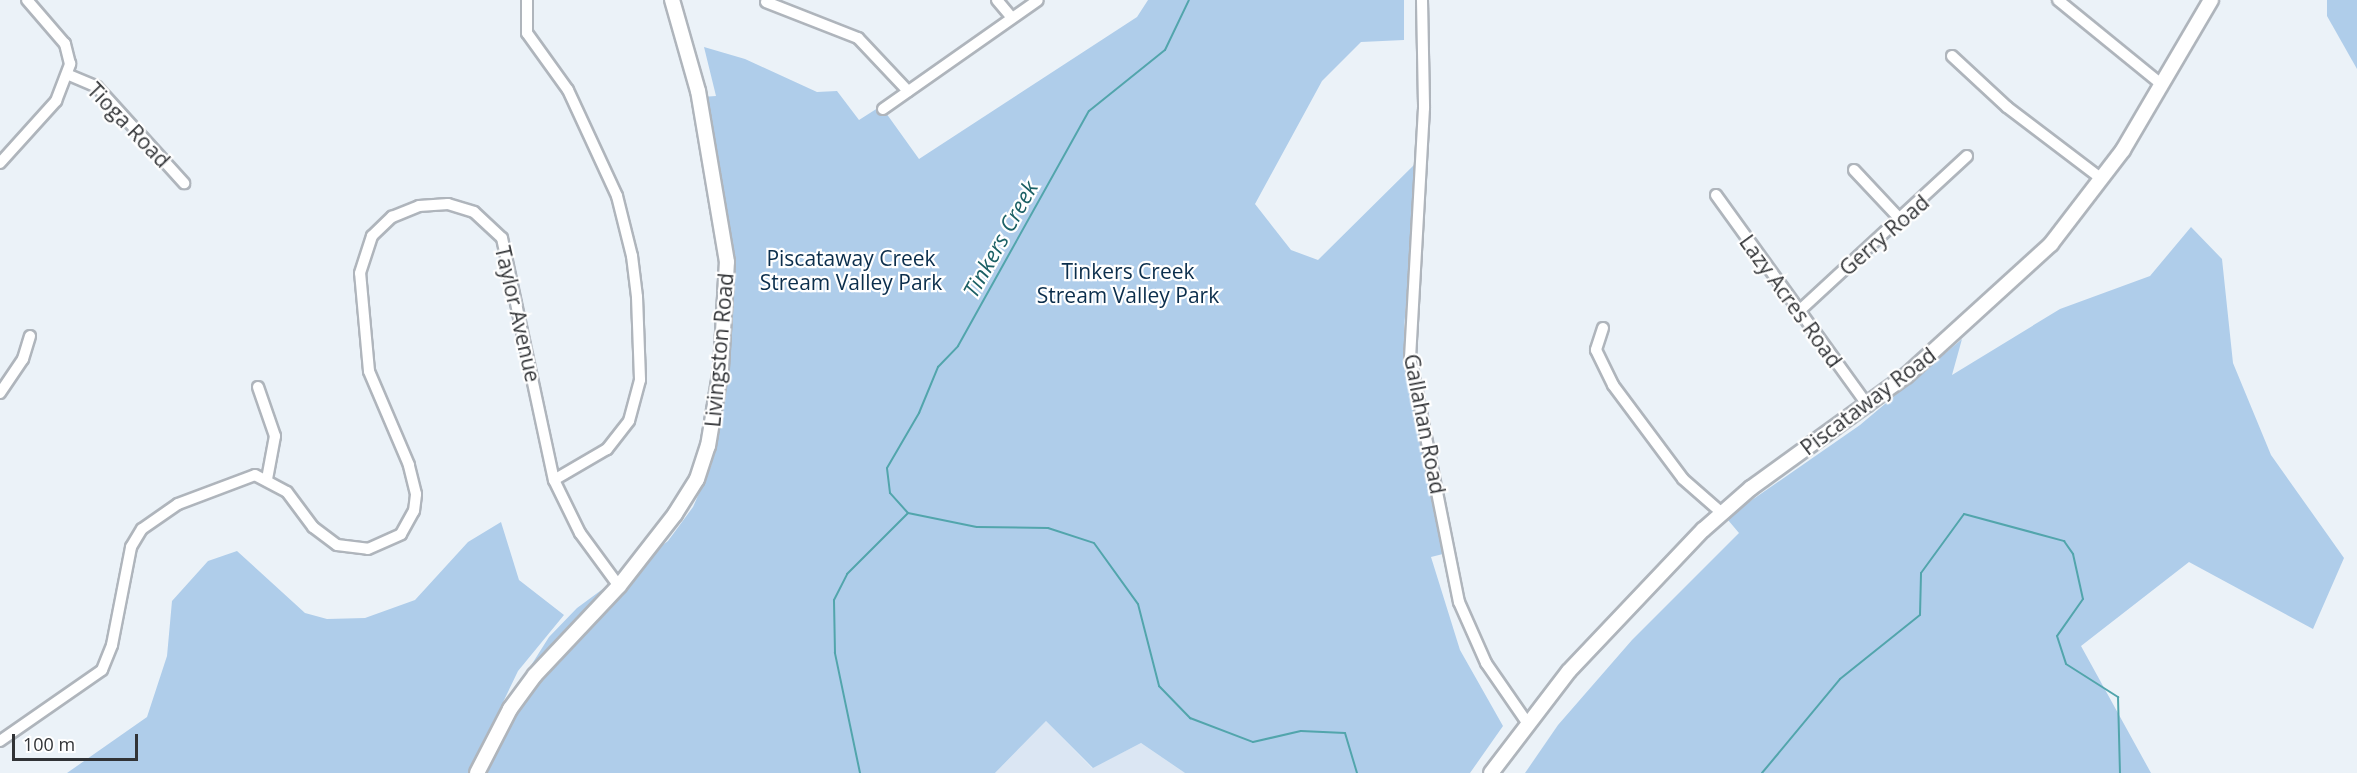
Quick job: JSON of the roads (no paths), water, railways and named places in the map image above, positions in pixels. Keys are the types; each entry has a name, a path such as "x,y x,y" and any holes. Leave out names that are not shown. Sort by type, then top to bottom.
{"main road":[{"name":"Livingston Road","path":"477,773 529,684 619,586 697,479 714,423 721,368 727,262 721,215 698,91 672,0"},
{"name":"Piscataway Road","path":"1491,773 1526,722 1611,623 1722,513 1868,406 2008,287 2068,225 2102,179 2211,0"}],"street":[{"path":"0,163 56,101 69,75 68,50 27,0"},
{"path":"527,0 527,33 568,90 617,196 631,249 637,297 640,380 629,421 607,449 554,480"},
{"path":"997,0 1012,18"},
{"path":"883,109 1038,0"},
{"name":"Gallahan Road","path":"1422,0 1424,108 1410,357 1460,602 1486,663 1526,722"},
{"path":"2058,0 2161,84"},
{"path":"766,2 858,38 908,92"},
{"path":"1952,56 2007,107 2102,179"},
{"name":"Tioga Road","path":"69,75 97,87 184,183"},
{"name":"Gerry Road","path":"1798,312 1967,156"},
{"path":"1854,170 1900,219"},
{"name":"Lazy Acres Road","path":"1716,195 1798,312 1868,406"},
{"name":"Taylor Avenue","path":"267,479 287,492 313,527 338,545 375,547 391,541 405,527 416,494 409,465 372,384 360,273 368,243 382,225 402,212 435,204 456,206 485,219 508,250 554,480 580,532 619,586"},
{"path":"1603,328 1596,350 1613,385 1683,479 1722,513"},
{"path":"0,393 23,359 30,336"},
{"path":"0,741 102,670 112,645 123,570 142,529 178,504 228,482 250,475 267,479 275,436 258,387"}],"waterway":[{"name":"Tinkers Creek","path":"908,513 890,493 887,468 919,413 938,367 958,346 1089,111 1165,50 1189,0"},
{"path":"908,513 977,527 1048,528 1094,543 1138,604 1159,686 1190,718 1253,742 1301,731 1345,733 1357,773"},
{"path":"860,773 835,653 834,600 847,574 908,513"},
{"path":"1762,773 1840,679 1920,615 1921,573 1964,514 2064,541 2073,554 2083,599 2057,636 2066,664 2118,697 2120,773"}],"park label":[{"name":"Piscataway Creek Stream Valley Park","path":"851,270"},
{"name":"Tinkers Creek Stream Valley Park","path":"1128,283"}]}
